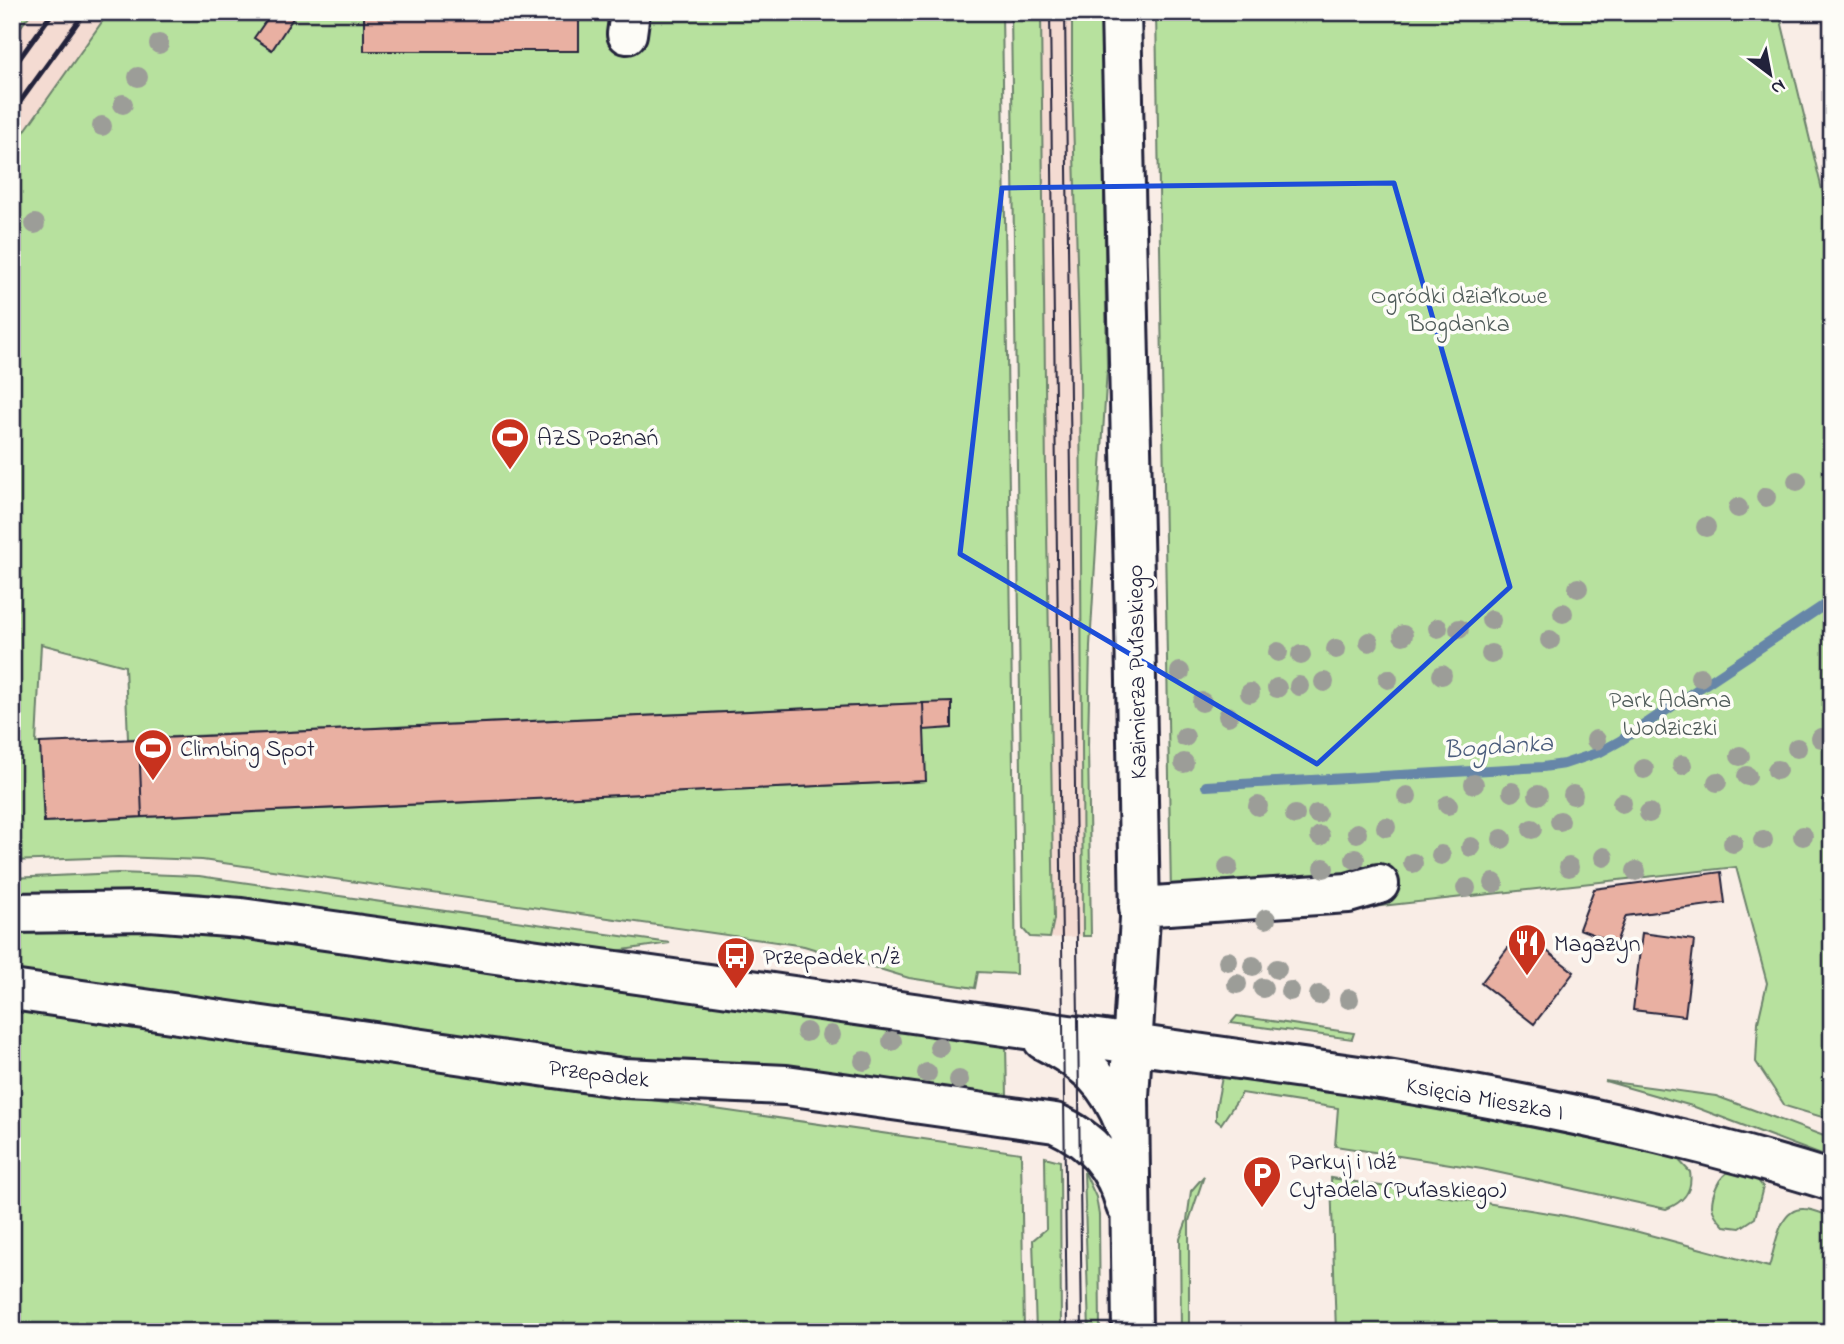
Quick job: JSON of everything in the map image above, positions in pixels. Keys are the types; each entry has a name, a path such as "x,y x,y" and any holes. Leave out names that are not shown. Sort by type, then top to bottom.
{"street":[{"name":"Kazimierza Pułaskiego","path":"1121,12 1139,907 1129,1135 1132,1332"},
{"path":"1139,907 1348,894 1379,884"},
{"path":"12,914 150,911 241,918 1131,1045"},
{"name":"Przepadek","path":"12,990 624,1078 786,1085 1055,1123 1074,1132 1100,1155 1121,1192 1130,1225"},
{"path":"1023,1029 1089,1067 1105,1084 1121,1113 1129,1135"},
{"name":"Księcia Mieszka I","path":"1131,1045 1387,1080 1572,1113 1692,1141 1832,1181"}],"highlighted area":[{"path":"1394,183 1510,587 1317,764 960,554 1002,188"}],"shaded area":[{"path":"32,12 109,12 12,149 12,38"},
{"path":"1041,12 1072,12 1080,368 1083,936 1050,938 1054,919"}],"green space":[{"path":"12,12 32,12 12,38"},
{"name":"AZS Poznań","path":"109,12 1002,12 1016,974 978,972 975,988 909,978 804,946 202,860 118,857 12,861 12,149","holes":["41,644 125,666 128,739 922,703 925,781 44,822 40,743 36,743"]},
{"path":"1011,12 1041,12 1054,919 1050,938 1030,937 1023,929"},
{"path":"1072,12 1101,12 1107,368 1090,646 1088,746 1091,936 1083,936 1080,368"},
{"name":"Ogródki działkowe Bogdanka","path":"1156,12 1779,12 1832,231 1832,1120 1785,1106 1756,1062 1758,1022 1767,983 1736,867 1363,908 1171,895"},
{"path":"118,873 199,876 670,943 609,952 189,892 12,894 12,878"},
{"path":"98,927 211,932 1006,1044 1007,1096 793,1066 636,1061 12,971 12,930"},
{"path":"12,1008 1021,1153 1024,1332 12,1332"},
{"path":"1237,1016 1354,1033 1352,1039 1231,1023"},
{"path":"1222,1077 1446,1109 1675,1156 1690,1172 1690,1185 1686,1195 1678,1203 1666,1209 1482,1169 1335,1146 1338,1108 1242,1093 1221,1124 1216,1120 1216,1108"},
{"path":"1605,1081 1716,1096 1832,1139 1832,1159 1692,1106"},
{"path":"1045,1157 1060,1161 1061,1332 1036,1332 1033,1240 1046,1229"},
{"path":"1084,1171 1096,1197 1099,1215 1100,1332 1089,1332"},
{"path":"1731,1171 1756,1178 1763,1187 1755,1218 1740,1228 1724,1226 1712,1206 1717,1185 1723,1176"},
{"path":"1204,1176 1189,1221 1189,1332 1181,1332 1180,1239 1187,1220 1191,1191"},
{"path":"1331,1178 1561,1215 1635,1231 1769,1267 1779,1231 1788,1215 1795,1210 1814,1211 1832,1217 1832,1332 1336,1332"}],"building":[{"path":"272,12 297,12 272,50 254,38"},
{"path":"364,12 579,12 579,51 364,51"},
{"path":"952,702 952,728 924,730 923,703"},
{"path":"923,703 926,781 142,817 139,739"},
{"path":"139,739 142,817 44,822 40,743"},
{"path":"1721,872 1725,903 1626,916 1616,943 1579,929 1594,889"},
{"name":"Magazyn","path":"1521,931 1574,972 1534,1024 1481,983"},
{"path":"1642,933 1694,940 1685,1016 1633,1010"}],"waterway":[{"name":"Bogdanka","path":"1206,786 1564,764 1600,752 1620,741 1832,600"}],"tram line":[{"path":"1050,12 1067,1332"},
{"path":"1065,12 1082,1332"}],"railway":[{"path":"12,69 53,12"},
{"path":"12,113 85,12"}],"place":[{"name":"AZS Poznań","path":"510,471"},
{"name":"Climbing Spot","path":"153,782"},
{"name":"Magazyn","path":"1527,977"},
{"name":"Przepadek n/ż","path":"736,990"},
{"name":"Parkuj i Idź Cytadela (Pułaskiego)","path":"1262,1209"}],"park label":[{"name":"Park Adama Wodziczki","path":"1670,713"}]}
